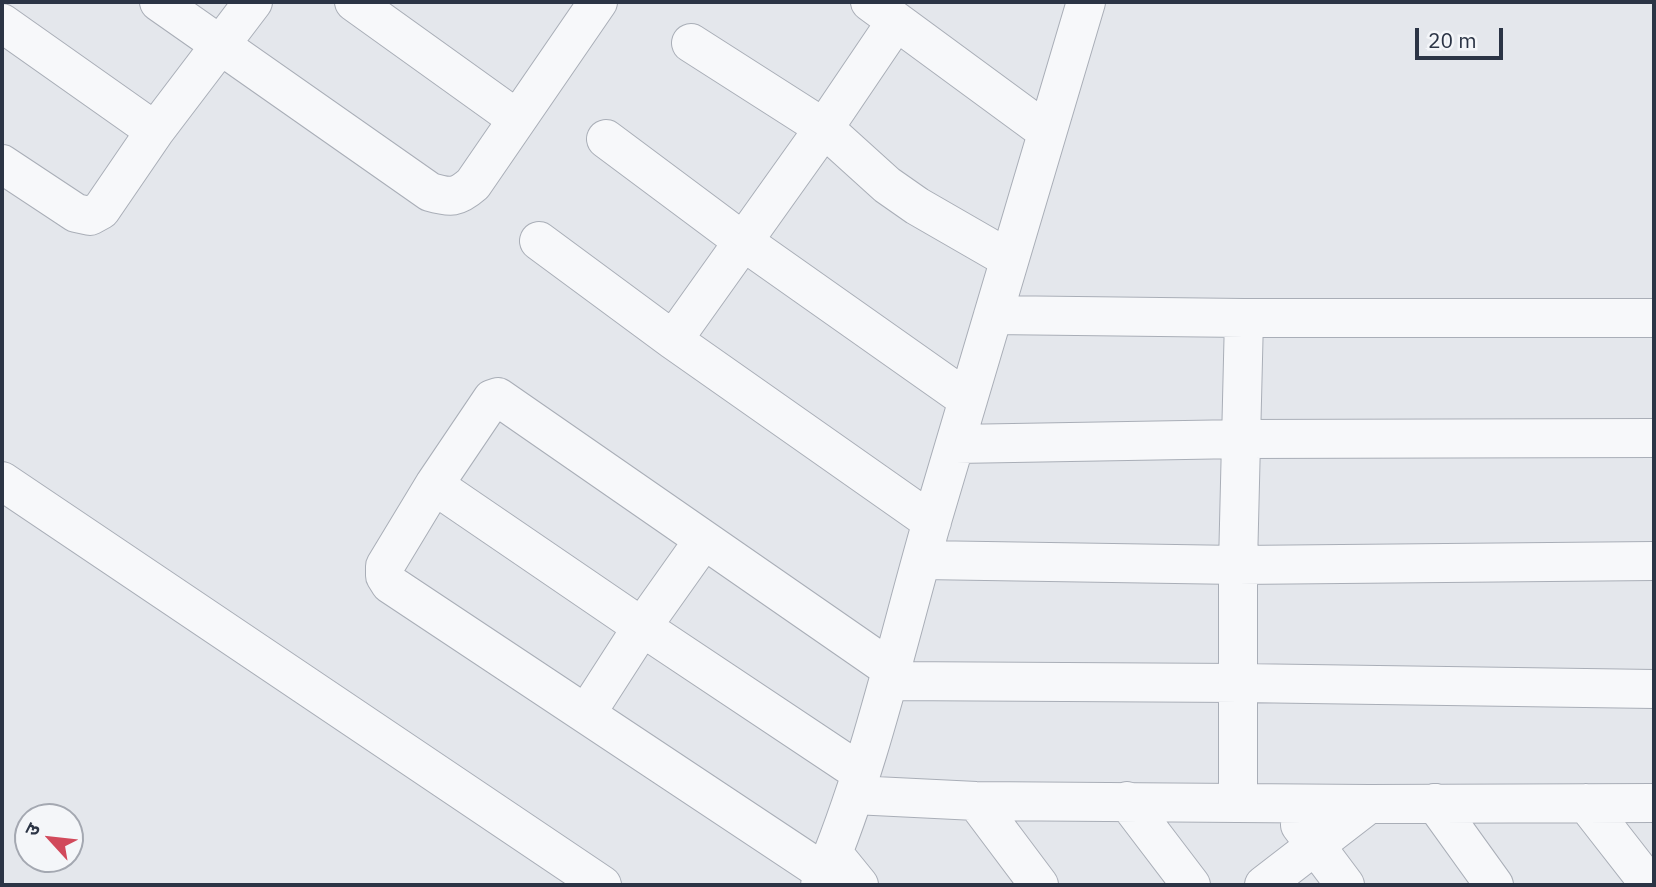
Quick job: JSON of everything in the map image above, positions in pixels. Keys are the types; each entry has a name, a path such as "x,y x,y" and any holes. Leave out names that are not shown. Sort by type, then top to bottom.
{"street":[{"path":"159,2 430,192 445,196 460,195 473,184 598,2"},
{"path":"2,164 76,214 90,216 101,209 155,131 253,2"},
{"path":"354,2 517,119"},
{"path":"1086,2 932,522 891,676 857,784 834,874 390,584 385,576 388,557 492,399 498,397 891,676 1654,689"},
{"path":"673,340 824,128 883,12 1047,132"},
{"path":"2,23 155,131"},
{"path":"691,43 824,128 887,185 907,199 1009,259"},
{"path":"606,139 744,242 968,400"},
{"path":"539,241 673,340 932,522"},
{"path":"993,315 1654,318"},
{"path":"1238,801 1238,565 1244,318"},
{"path":"956,444 1242,439 1654,438"},
{"path":"2,481 602,885"},
{"path":"434,485 642,627 857,784 975,801 1654,803"},
{"path":"586,714 642,627 703,541"},
{"path":"923,560 1238,565 1654,561"},
{"path":"975,801 1039,885"},
{"path":"1127,801 1191,885"},
{"path":"1283,801 1345,885"},
{"path":"1435,803 1494,885"},
{"path":"1586,803 1650,885"},
{"path":"1264,885 1369,804"}]}
